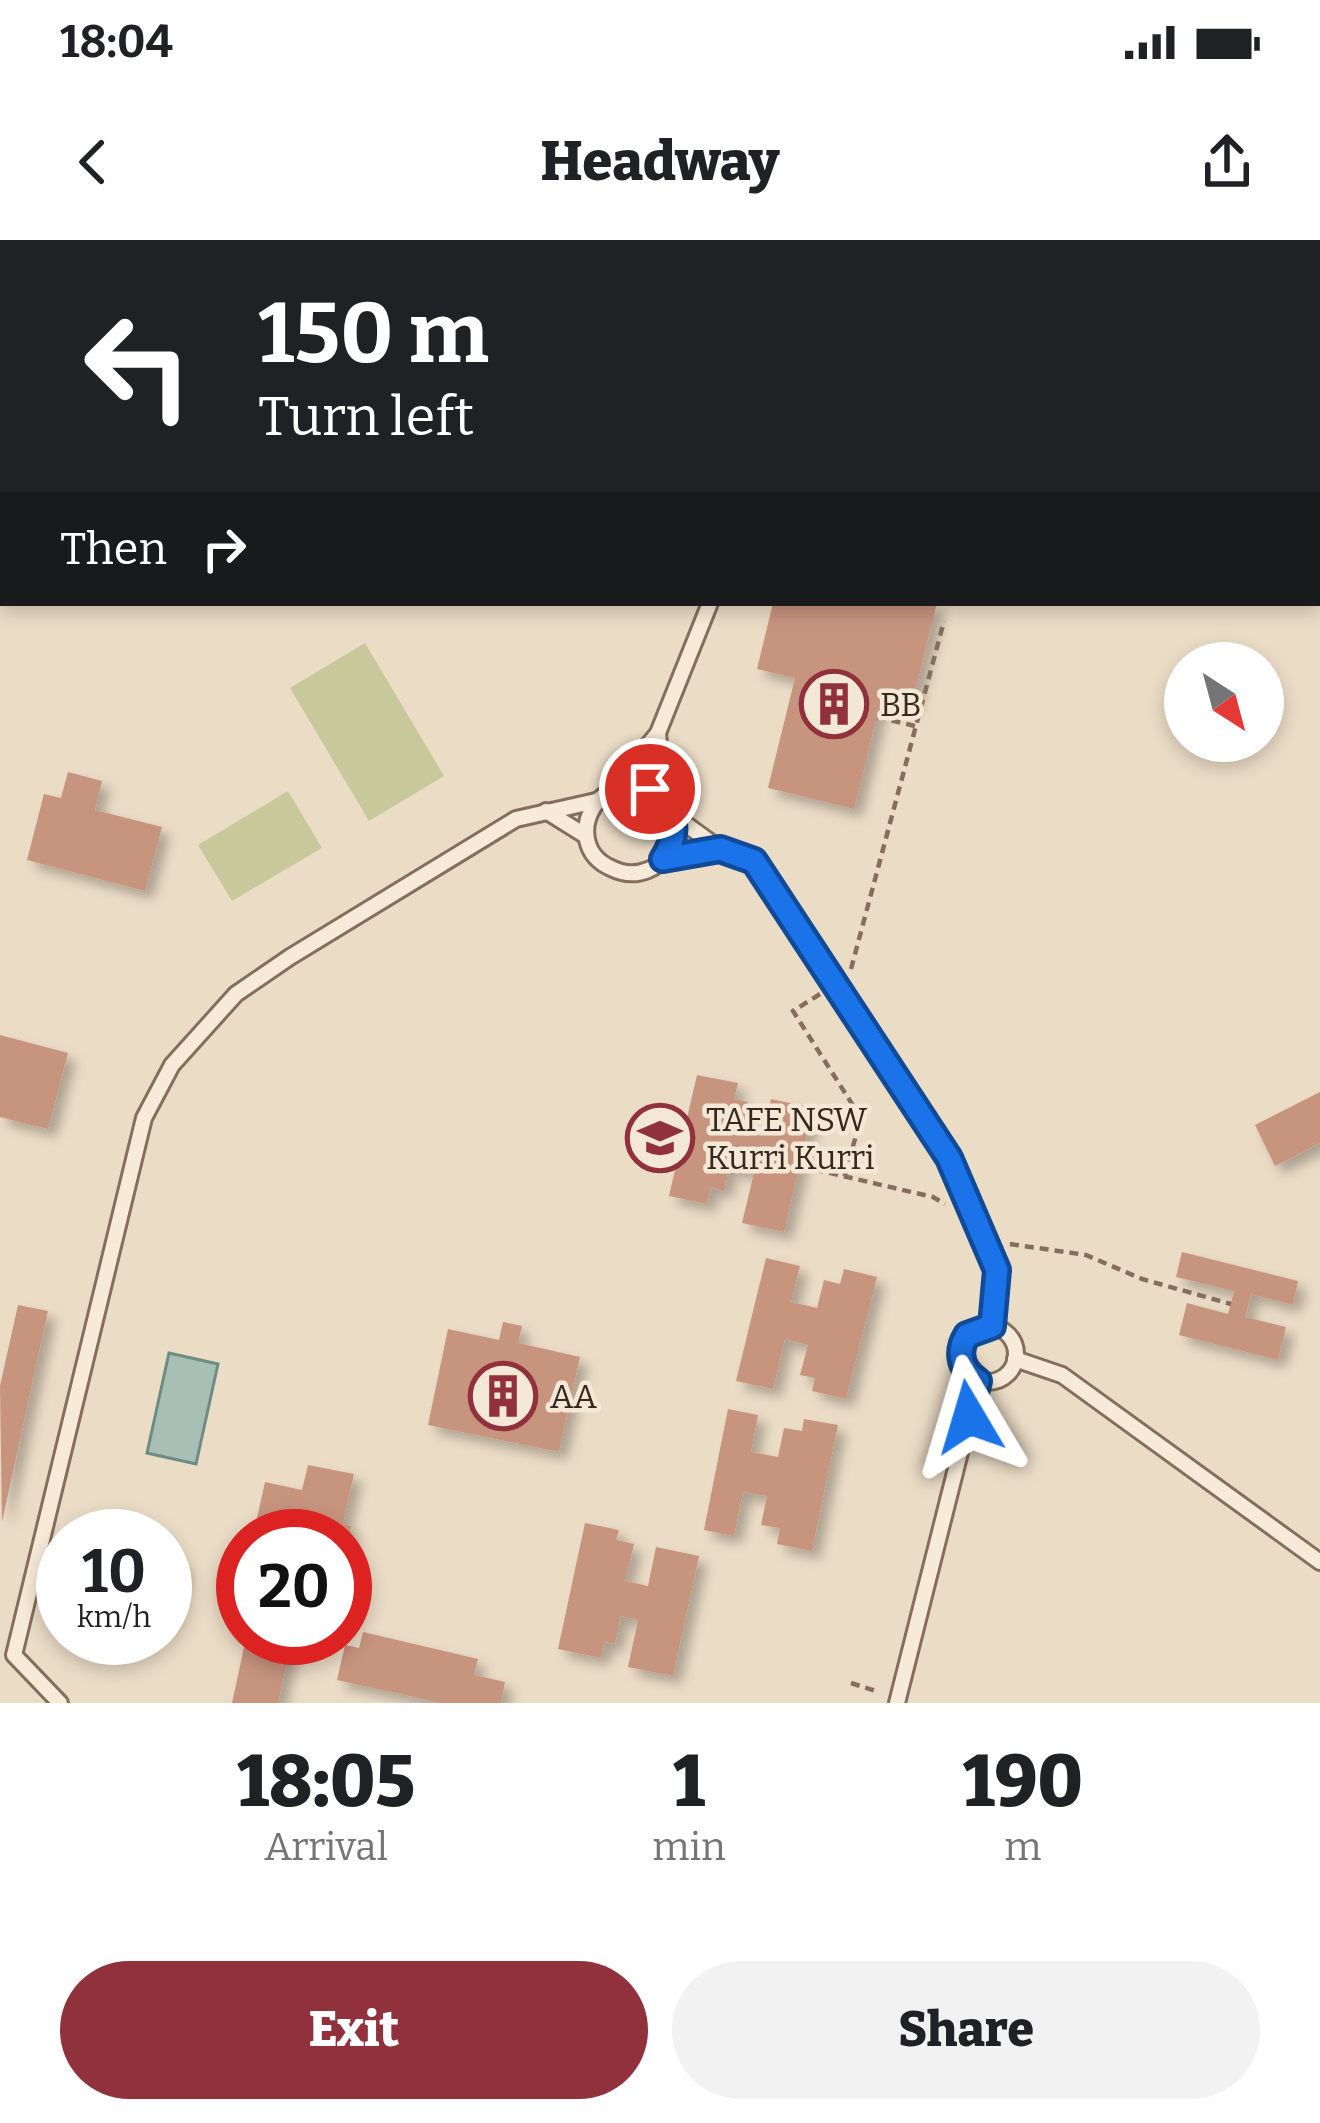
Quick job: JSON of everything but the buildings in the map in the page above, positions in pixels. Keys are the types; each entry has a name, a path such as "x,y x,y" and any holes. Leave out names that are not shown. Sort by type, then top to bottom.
{"lane":[{"path":"60,1703 14,1655 144,1118 172,1065 236,994 290,956 516,819 596,801 612,789 658,733 709,606"},
{"path":"546,811 586,836 602,864 617,872 650,869 671,846 658,733"},
{"path":"612,789 631,784 650,789 720,849 754,861 949,1158 997,1270 992,1326"},
{"path":"586,836 587,819 596,801"},
{"path":"663,859 720,849"},
{"path":"992,1326 1008,1334 1016,1359 1006,1376 978,1381 964,1369 962,1343 974,1330 992,1326"},
{"path":"1016,1359 1062,1376 1320,1562"},
{"path":"897,1703 978,1381"}],"path":[{"path":"844,1178 861,1118 793,1011 847,977 856,961 944,621"},
{"path":"877,717 915,727"},
{"path":"800,1166 933,1197 976,1221 1002,1243 1086,1256 1142,1280 1231,1304"}],"green space":[{"path":"365,643 444,776 369,821 290,688"},
{"path":"288,791 322,848 232,901 198,845"}],"shaded area":[{"path":"169,1353 218,1364 196,1464 147,1453"}],"place":[{"name":"BB","path":"834,704"},
{"name":"TAFE NSW Kurri Kurri","path":"660,1138"},
{"name":"AA","path":"503,1396"}],"route":[{"path":"650,789 673,815 675,831 663,859 720,849 754,861 949,1158 997,1270 992,1326 967,1335 960,1352 964,1369 978,1381 969,1417"}]}
